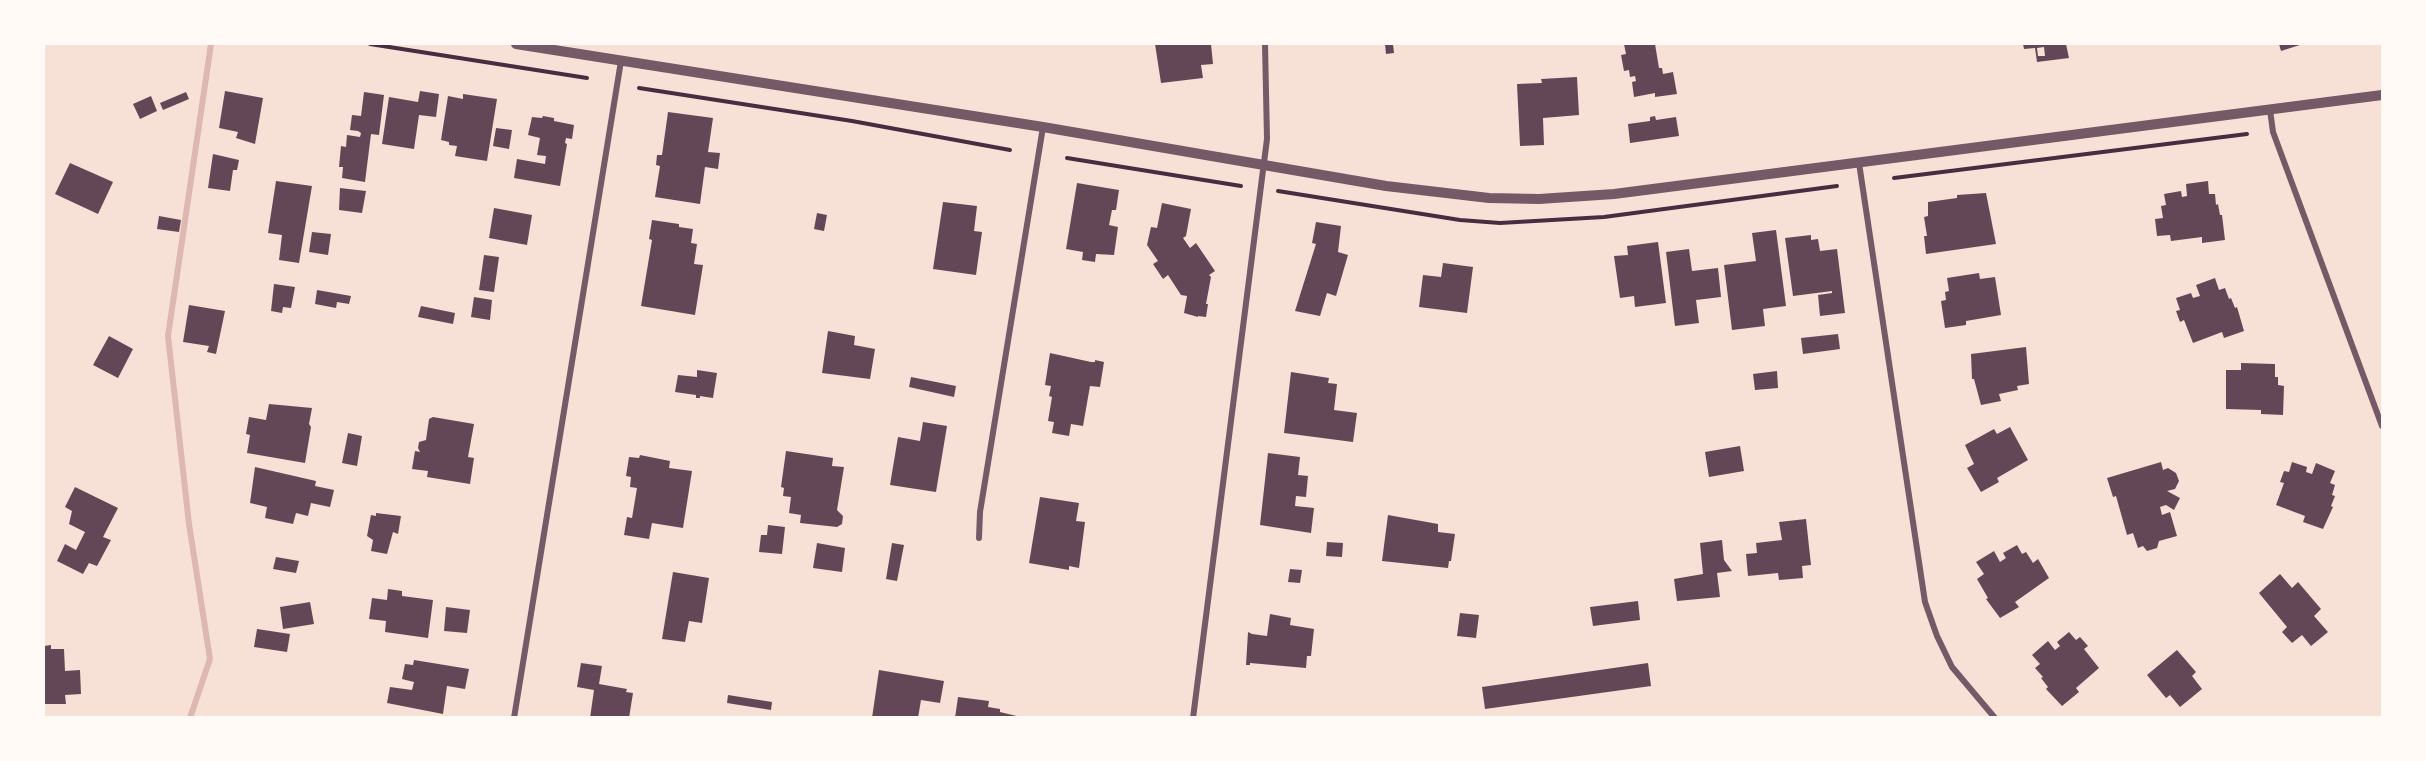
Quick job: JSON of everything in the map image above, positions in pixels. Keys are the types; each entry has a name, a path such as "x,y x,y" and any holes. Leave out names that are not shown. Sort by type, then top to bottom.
{"street":[{"path":"516,44 1043,127 1386,186 1489,198 1539,199 1614,194 2382,95"},
{"path":"1193,717 1267,139 1265,44"},
{"path":"514,717 621,61"},
{"path":"2270,110 2273,132 2382,426"},
{"path":"979,538 982,501 1043,127"},
{"path":"1859,163 1925,602 1937,636 1952,667 1995,717"}],"path":[{"path":"370,44 587,78"},
{"path":"639,88 852,121 1010,150"},
{"path":"1894,178 2247,134"},
{"path":"1067,158 1241,186"}],"building":[{"path":"1155,44 1211,44 1213,64 1201,65 1203,78 1161,83"},
{"path":"1385,44 1393,44 1394,53 1386,54"},
{"path":"1624,44 1655,44 1659,68 1662,68 1663,74 1673,72 1677,94 1655,97 1655,93 1634,97 1632,82 1636,81 1635,76 1630,77 1629,70 1624,71 1621,55 1626,54"},
{"path":"2023,44 2066,44 2069,58 2037,62 2035,48 2024,49","holes":["2044,47 2045,56 2038,56 2037,48"]},
{"path":"2279,44 2303,44 2281,51"},
{"path":"1577,77 1579,115 1543,118 1544,145 1520,146 1517,84 1542,83 1541,79"},
{"path":"225,91 263,98 255,144 236,138 238,132 219,128"},
{"path":"420,91 439,94 436,117 419,115 414,149 382,144 389,97 418,102"},
{"path":"186,92 189,99 163,110 160,103"},
{"path":"364,92 384,95 379,135 371,134 365,182 342,178 343,167 339,167 341,146 346,147 347,135 360,137 361,133 350,130 352,115 361,116"},
{"path":"463,94 497,99 487,161 455,156 457,146 449,145 449,142 441,140 448,96 463,99"},
{"path":"151,96 157,111 140,119 133,104"},
{"path":"668,112 713,118 708,152 720,153 718,169 705,167 700,204 655,197 660,166 656,165 657,155 662,155"},
{"path":"543,116 574,125 572,139 566,138 560,186 514,178 517,159 545,164 546,156 537,155 540,138 528,135 532,117 542,118"},
{"path":"1655,116 1656,120 1676,117 1679,136 1630,143 1628,124 1650,121 1650,117"},
{"path":"496,128 512,130 509,149 493,146"},
{"path":"213,154 239,160 237,170 233,170 230,191 208,188"},
{"path":"70,163 113,182 98,214 55,194"},
{"path":"276,181 312,186 299,263 279,260 282,235 268,233"},
{"path":"2208,181 2209,194 2215,194 2216,205 2218,204 2220,215 2222,215 2225,240 2202,243 2202,237 2171,241 2170,235 2157,236 2155,219 2163,218 2161,206 2166,205 2164,194 2181,191 2182,197 2187,196 2186,184"},
{"path":"1077,183 1119,190 1116,210 1112,210 1109,225 1118,227 1114,255 1096,254 1095,262 1082,260 1083,252 1066,249"},
{"path":"340,188 366,191 362,213 339,210"},
{"path":"1986,193 1996,244 1926,254 1924,236 1927,236 1924,217 1928,216 1928,202 1957,198 1957,195"},
{"path":"943,202 977,206 974,231 982,232 976,275 933,269"},
{"path":"1162,203 1191,209 1186,236 1183,238 1190,248 1196,243 1215,271 1209,275 1211,277 1206,317 1184,313 1187,296 1181,295 1168,275 1163,279 1153,264 1158,261 1147,245 1151,227 1157,228"},
{"path":"494,208 532,215 527,245 489,238"},
{"path":"817,213 827,215 824,231 814,229"},
{"path":"159,216 181,220 179,232 157,229"},
{"path":"652,220 679,224 679,227 693,229 691,243 697,244 694,264 703,265 695,315 641,306 652,240 649,239"},
{"path":"1316,222 1341,226 1338,252 1348,255 1336,296 1327,293 1320,316 1295,311 1316,244 1312,243"},
{"path":"1776,230 1786,306 1763,309 1765,326 1732,330 1724,265 1756,261 1752,233"},
{"path":"312,232 331,234 328,255 309,252"},
{"path":"1811,235 1811,240 1818,239 1820,251 1837,249 1845,313 1820,316 1818,295 1832,293 1832,291 1793,296 1785,238"},
{"path":"1658,242 1666,303 1635,307 1634,296 1620,298 1614,256 1628,255 1627,246"},
{"path":"1689,249 1692,271 1718,268 1721,297 1696,300 1699,323 1675,326 1666,252"},
{"path":"484,255 499,257 494,292 479,290"},
{"path":"1443,263 1473,267 1467,313 1419,307 1423,275 1441,277"},
{"path":"1979,273 1980,279 1995,277 2001,315 1966,321 1966,325 1945,328 1941,301 1946,300 1945,292 1949,291 1947,278"},
{"path":"2215,278 2219,290 2225,288 2229,299 2231,298 2235,308 2237,307 2244,331 2224,338 2222,332 2193,343 2184,320 2180,322 2176,311 2180,310 2176,298 2191,293 2193,298 2200,296 2196,285"},
{"path":"274,284 295,287 291,308 283,307 282,313 271,311"},
{"path":"317,290 351,296 349,304 337,302 336,308 315,304"},
{"path":"474,297 492,300 490,320 471,317"},
{"path":"189,305 225,311 216,354 207,352 209,346 183,342"},
{"path":"421,306 455,313 453,324 418,317"},
{"path":"828,331 855,336 854,345 875,349 870,379 822,373"},
{"path":"1838,334 1840,349 1803,354 1801,338"},
{"path":"109,336 133,349 118,378 93,365"},
{"path":"2026,347 2029,384 2017,386 2018,390 1999,394 2001,401 1981,405 1974,379 1972,379 1971,354"},
{"path":"1050,353 1091,362 1095,360 1104,362 1100,387 1090,386 1083,426 1071,424 1069,436 1052,433 1054,422 1048,421 1052,397 1049,396 1051,386 1045,385"},
{"path":"2241,363 2275,364 2275,377 2278,377 2278,385 2284,386 2283,415 2261,414 2261,410 2226,409 2226,370 2241,370"},
{"path":"697,370 717,373 713,398 700,396 696,398 696,395 675,392 678,375 697,377"},
{"path":"1777,371 1778,388 1755,390 1753,374"},
{"path":"1291,372 1329,378 1328,383 1337,384 1334,410 1357,413 1353,442 1284,433"},
{"path":"911,377 956,386 954,397 909,387"},
{"path":"269,404 312,408 305,463 247,453 250,435 246,434 249,417 266,420"},
{"path":"433,417 474,424 468,457 474,458 470,484 427,477 428,471 412,469 415,451 420,452 419,442 426,440 429,419"},
{"path":"923,422 947,426 936,492 890,485 898,437 920,441"},
{"path":"2010,427 2028,460 1997,478 1999,482 1981,492 1967,468 1974,464 1965,445 1994,429 1997,434"},
{"path":"348,433 362,436 357,466 342,463"},
{"path":"1740,446 1744,471 1709,477 1705,452"},
{"path":"786,451 833,458 832,466 844,467 837,510 843,516 842,524 837,527 800,523 801,515 789,513 791,497 783,496 784,488 781,487"},
{"path":"1268,453 1300,457 1298,475 1308,476 1306,497 1296,496 1295,506 1314,508 1311,533 1260,525"},
{"path":"640,455 670,461 669,468 692,471 683,528 652,523 649,539 624,535 627,517 632,518 637,488 630,487 631,477 626,476 629,457 639,458"},
{"path":"2161,462 2163,470 2168,468 2176,473 2179,481 2175,489 2167,491 2180,498 2174,510 2166,505 2160,507 2162,515 2170,512 2177,536 2159,541 2157,548 2147,551 2143,546 2138,548 2133,533 2127,535 2116,496 2113,497 2107,478"},
{"path":"2292,462 2307,467 2306,472 2312,474 2316,463 2335,471 2330,483 2335,485 2332,495 2335,496 2331,506 2333,507 2323,529 2303,522 2305,516 2276,505 2284,483 2280,482 2284,471 2289,472"},
{"path":"255,467 316,481 315,486 334,490 330,507 311,503 308,516 296,513 293,524 265,518 267,507 250,503"},
{"path":"75,487 118,508 103,537 111,540 97,566 89,563 83,574 57,561 65,544 76,550 85,532 69,524 72,511 65,507"},
{"path":"1040,497 1079,503 1076,521 1085,522 1079,568 1069,566 1069,570 1029,563"},
{"path":"376,513 401,516 398,534 393,532 387,554 371,551 373,540 367,536 371,515 376,516"},
{"path":"1388,515 1438,524 1438,532 1455,534 1448,568 1382,561"},
{"path":"1806,519 1811,565 1802,566 1803,578 1779,580 1778,573 1748,576 1746,554 1757,553 1756,543 1782,540 1779,522"},
{"path":"768,525 785,527 782,554 759,552 761,535 767,535"},
{"path":"1722,540 1724,560 1732,571 1717,573 1720,597 1677,601 1674,579 1703,574 1700,543"},
{"path":"1327,542 1343,543 1342,557 1326,556"},
{"path":"817,543 845,548 842,572 813,568"},
{"path":"892,543 904,545 897,581 886,579"},
{"path":"2017,545 2022,554 2026,552 2033,563 2038,559 2049,578 2015,602 2019,607 2000,618 1986,599 1988,598 1977,579 1984,574 1976,562 1994,551 2000,562 2006,558 2003,553"},
{"path":"276,557 299,561 296,573 273,569"},
{"path":"1290,569 1302,570 1300,583 1288,582"},
{"path":"673,572 709,578 702,623 689,621 685,642 662,639"},
{"path":"2280,574 2292,588 2298,582 2321,609 2314,616 2328,632 2311,646 2302,635 2292,643 2282,632 2287,627 2259,593"},
{"path":"388,589 402,591 402,596 433,600 428,638 385,632 386,621 369,619 372,598 387,600"},
{"path":"1638,601 1640,620 1593,626 1590,607"},
{"path":"310,602 314,624 283,629 280,607"},
{"path":"446,607 470,610 467,633 444,631"},
{"path":"1460,613 1479,615 1476,638 1457,636"},
{"path":"1270,614 1291,618 1290,625 1314,629 1311,656 1307,656 1306,668 1250,663 1246,665 1248,632 1267,636"},
{"path":"257,629 290,634 287,652 254,647"},
{"path":"2069,632 2076,640 2080,637 2088,646 2084,649 2099,668 2076,688 2079,692 2062,706 2046,689 2048,687 2041,678 2043,677 2035,668 2040,664 2032,655 2048,641 2055,650 2060,646 2057,642"},
{"path":"51,645 51,649 64,649 65,671 80,670 81,694 65,695 66,704 44,704 44,646"},
{"path":"2177,650 2196,672 2192,676 2202,689 2180,707 2170,695 2166,698 2147,675"},
{"path":"414,660 469,669 465,689 447,686 443,714 387,703 390,687 412,690 414,682 402,679 405,664 413,665"},
{"path":"581,663 602,666 599,684 627,689 626,692 633,693 629,718 590,718 594,690 577,687"},
{"path":"1648,663 1651,686 1485,709 1482,687"},
{"path":"879,670 944,681 940,703 921,700 918,718 872,718"},
{"path":"728,695 772,702 771,710 727,703"},
{"path":"958,697 989,701 988,707 1025,718 955,718"}],"waterway":[{"path":"190,718 210,659 189,524 168,336 211,44"}]}
